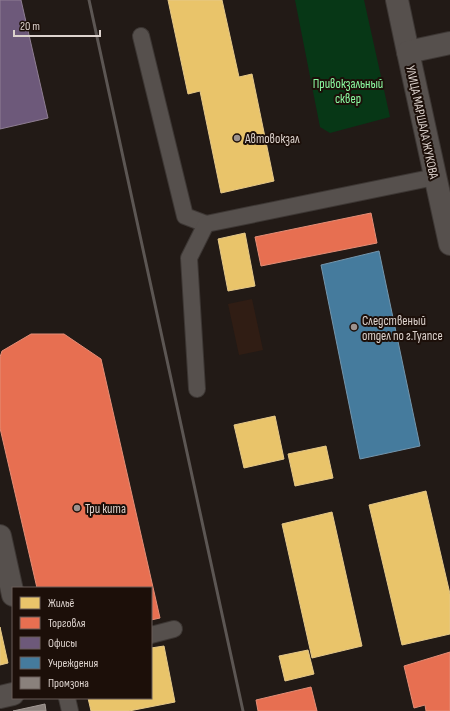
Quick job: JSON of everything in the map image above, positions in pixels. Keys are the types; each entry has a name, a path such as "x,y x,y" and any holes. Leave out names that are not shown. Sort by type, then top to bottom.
{"main road":[{"name":"УЛИЦА МАРШАЛА ЖУКОВА","path":"397,0 450,244"},
{"path":"408,52 450,43"},
{"path":"0,536 12,590"},
{"path":"0,697 12,694"}],"lane":[{"path":"141,36 185,216 206,224 435,177"},
{"path":"197,389 189,258 206,224"},
{"path":"152,635 174,629"},
{"path":"67,699 70,711"}],"shaded area":[{"path":"252,299 263,350 239,355 228,304"}],"green space":[{"name":"Привокзальный сквер","path":"295,0 364,0 390,117 330,133 320,127"}],"building: Жильё":[{"name":"Автовокзал","path":"168,0 222,0 239,77 252,74 274,181 221,193 200,91 188,94"},
{"path":"245,233 255,286 228,291 218,239"},
{"path":"275,416 284,459 244,468 234,425"},
{"path":"326,446 333,478 295,486 288,454"},
{"path":"426,491 450,594 450,634 402,645 369,505"},
{"path":"332,512 362,646 312,658 282,524"},
{"path":"0,627 8,663 0,665"},
{"path":"164,646 175,702 129,711 91,711 88,699 152,699 152,648"},
{"path":"308,650 314,674 285,681 279,656"}],"building: Торговля":[{"path":"371,213 377,243 261,266 255,237"},
{"name":"Три кита","path":"31,334 64,334 101,359 160,618 152,620 152,587 37,587 0,428 0,357 2,351"},
{"path":"450,652 450,711 426,711 425,705 414,708 404,666"},
{"path":"311,687 317,711 258,711 256,700"}],"building: Офисы":[{"path":"0,0 21,0 48,118 0,129"}],"building: Учреждения":[{"path":"379,251 420,446 360,459 321,265"}],"building: Промзона":[{"path":"45,704 46,711 13,711"}],"railway":[{"path":"89,0 243,711"}],"place":[{"name":"Автовокзал","path":"237,138"},
{"name":"Следственый отдел по г.Туапсе","path":"354,327"},
{"name":"Три кита","path":"77,508"}]}
